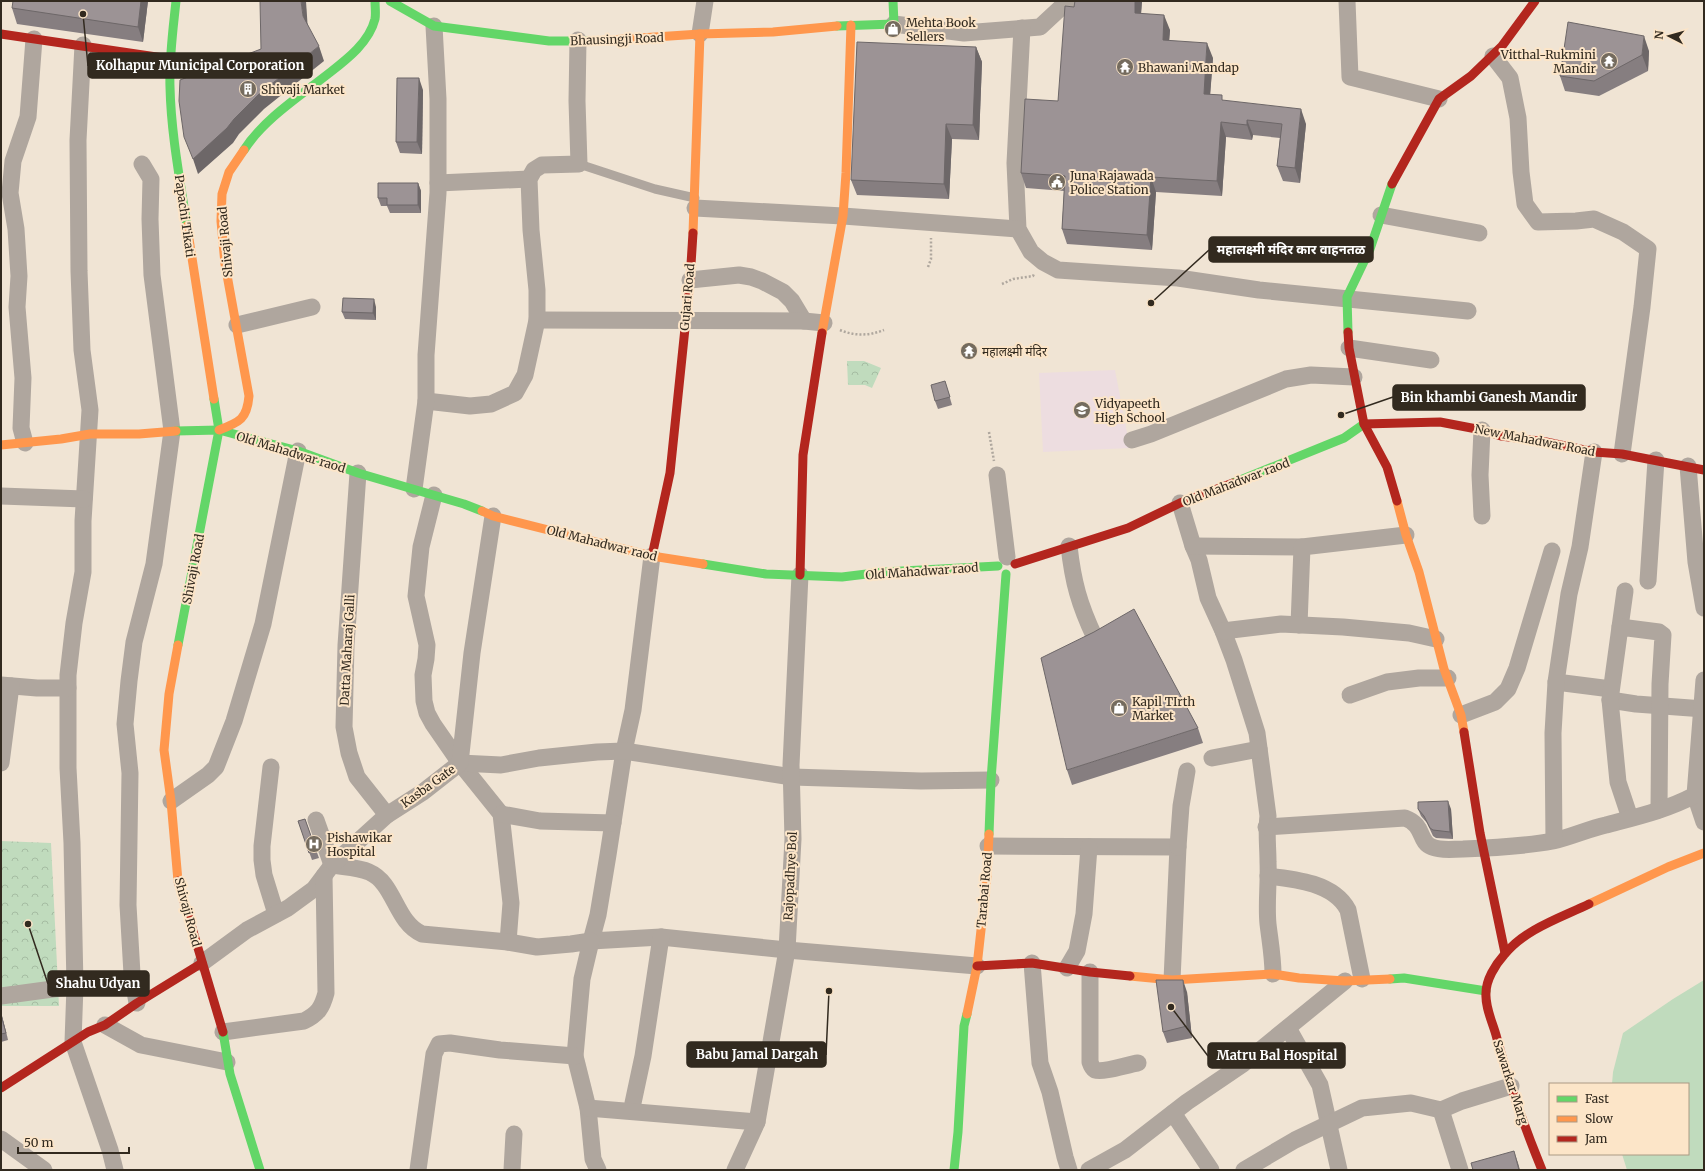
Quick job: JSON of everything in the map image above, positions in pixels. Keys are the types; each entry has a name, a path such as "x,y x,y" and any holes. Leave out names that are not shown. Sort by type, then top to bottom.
{"main road":[{"name":"Papachi Tikati","path":"176,1 170,59 170,88 174,133 192,267 219,430"},
{"name":"Shivaji Road","path":"260,1170 227,1062 223,1032 178,881 171,801 164,750 169,694 219,430 240,422 245,416 248,406 249,396 225,264 221,221 222,194 229,172 248,143 273,118 352,55 368,35 375,19 375,1"},
{"name":"Bhausingji Road","path":"390,1 434,26 549,41 603,41 700,34 894,24"},
{"path":"893,1 894,24"},
{"path":"1505,953 1483,848 1461,715 1436,638 1419,572 1406,534 1387,467 1364,424 1349,348 1347,297 1370,249 1392,185 1439,99 1471,76 1502,46 1535,1"},
{"path":"800,575 803,455 843,216 851,26"},
{"path":"1,34 170,59"},
{"name":"Gujari Road","path":"652,556 670,473 690,280 695,203 700,34"},
{"name":"New Mahadwar Road","path":"1364,424 1440,422 1482,430 1501,436 1546,442 1594,452 1622,454 1696,468"},
{"name":"Old Mahadwar raod","path":"219,430 298,452 358,473 464,504 493,516 652,556 766,574 842,577 883,572 1006,565 1128,528 1180,503 1270,469 1344,438 1364,424"},
{"path":"1,445 90,434 139,434 172,431 219,430"},
{"name":"Tarabai Road","path":"954,1170 958,1132 964,1026 976,966 988,876 991,780 1006,565"},
{"path":"976,966 1032,963 1090,972 1172,980 1273,974 1299,978 1345,981 1404,978 1486,991 1493,972 1505,953 1518,939 1534,930 1668,868 1704,853"},
{"path":"1,1088 88,1032 105,1026 137,1003 202,963"},
{"name":"Sawarkar Marg","path":"1486,991 1489,1010 1510,1086 1542,1170"}],"street":[{"path":"700,34 705,1"},
{"path":"894,24 964,33 1040,26 1068,1"},
{"path":"1347,1 1350,77 1439,99"},
{"path":"414,489 426,401 426,355 438,183 438,99 434,26"},
{"path":"1022,28 1015,163 1018,229 1031,252 1043,262 1058,270 1178,278 1259,290 1347,297 1468,311"},
{"path":"25,443 20,428 24,378 17,307 19,276 16,237 10,193 13,161 28,117 34,39"},
{"path":"426,401 470,406 491,404 515,393 525,375 537,320 537,290 530,230 529,179 534,170 542,165 579,164 577,101 578,40"},
{"path":"83,45 78,140 79,271 82,350 90,410 90,434 84,499 83,572 74,623 68,675 68,768 72,843 75,986 73,1042 101,1120 115,1170"},
{"path":"1492,56 1510,78 1518,118 1521,172 1526,204 1538,222 1594,219 1623,232 1648,248 1642,307 1622,454"},
{"path":"137,1003 132,974 128,905 130,773 125,724 134,642 154,564 172,431 152,276 150,219 151,179 142,164"},
{"path":"438,183 529,179"},
{"path":"695,203 1018,229"},
{"path":"1381,216 1479,233"},
{"path":"690,280 739,276 751,277 783,292 792,301 804,321"},
{"path":"237,325 312,306"},
{"path":"537,320 804,321 824,323"},
{"path":"1349,348 1431,360"},
{"path":"1132,440 1151,434 1286,379 1311,375 1354,377"},
{"path":"1482,430 1480,475 1482,516"},
{"path":"171,801 208,775 216,767 234,721 263,624 298,452"},
{"path":"1554,840 1553,733 1556,682 1569,594 1580,547 1594,452"},
{"path":"1648,581 1656,460"},
{"path":"996,468 1006,565"},
{"path":"1696,468 1696,562 1704,608"},
{"name":"Datta Maharaj Galli","path":"358,473 346,645 344,727 349,752 357,777 387,815"},
{"path":"434,495 421,547 416,588 418,610 426,635 427,645 422,689 427,713 433,724 460,763 501,814 511,903 508,942"},
{"path":"1,496 84,499"},
{"path":"1180,503 1193,546 1199,560 1208,598 1234,660 1257,733 1268,816 1266,827 1268,863 1268,924 1272,948 1273,974"},
{"name":"Kasba Gate","path":"202,963 247,930 288,908 314,889 328,871 387,815 423,792 460,763 472,653 493,516"},
{"path":"1193,546 1302,547 1406,534"},
{"path":"1069,546 1073,581 1083,614 1095,638"},
{"path":"1300,625 1302,547"},
{"path":"1461,715 1495,702 1508,688 1517,668 1552,551"},
{"path":"598,1170 594,1159 588,1108 575,1056 582,979 599,907 632,710 652,556"},
{"name":"Rajopadhye Bol","path":"735,1170 757,1122 787,950 793,839 791,765 800,575"},
{"path":"1625,591 1611,694 1618,782 1630,818"},
{"path":"1223,631 1281,624 1343,626 1409,633 1436,638"},
{"path":"1620,627 1659,632 1663,636 1660,705 1659,810"},
{"path":"1350,695 1387,682 1419,678 1448,678"},
{"path":"1704,680 1703,709 1695,795 1704,822"},
{"path":"1556,682 1611,694 1636,704 1703,709"},
{"path":"1,763 6,686 68,688"},
{"path":"1212,758 1259,749"},
{"path":"460,763 501,765 539,758 597,752 624,751 792,777 921,781 991,780"},
{"path":"271,767 262,846 262,860 264,875 276,914"},
{"path":"1172,980 1178,847 1181,806 1187,771"},
{"path":"1266,827 1404,818 1413,821 1419,827 1425,842 1432,847 1440,849 1483,848 1554,840 1659,810 1695,795"},
{"path":"501,814 540,821 613,823"},
{"path":"223,1032 304,1021 314,1016 320,1010 326,993 328,871 316,820"},
{"path":"988,846 1178,847"},
{"path":"1067,968 1076,951 1084,914 1089,847"},
{"path":"328,871 368,871 378,877 412,930 422,934 508,942 537,947 591,941 661,937 787,950 976,966"},
{"path":"1268,876 1300,880 1314,884 1343,900 1348,910 1362,979"},
{"path":"633,1103 643,1056 661,937"},
{"path":"1032,963 1040,1063 1050,1092 1064,1157 1069,1170"},
{"path":"1090,972 1091,1066 1094,1069 1101,1071 1138,1063"},
{"path":"1089,1170 1125,1150 1173,1112 1243,1064 1345,981"},
{"path":"1,996 75,986"},
{"path":"105,1026 141,1045 227,1062"},
{"path":"1288,1028 1320,1085 1339,1170"},
{"path":"418,1170 437,1063 436,1048 439,1044 444,1043 500,1050 575,1056"},
{"path":"1244,1170 1295,1140 1362,1108 1411,1103 1442,1110 1462,1101 1510,1086"},
{"path":"588,1108 757,1122"},
{"path":"1442,1110 1460,1170"},
{"path":"1173,1112 1211,1170"},
{"path":"512,1170 514,1134"},
{"path":"1,1139 44,1170"}],"lane":[{"path":"579,164 695,203"}],"path":[{"path":"928,267 931,259 931,244"},
{"path":"1002,284 1013,279 1023,277"},
{"path":"861,334 874,334 884,330"},
{"path":"989,432 996,468"}],"shaded area":[{"name":"Vidyapeeth High School","path":"1115,370 1130,448 1043,452 1039,373"}],"green space":[{"path":"847,361 864,361 881,368 872,388 865,385 848,385"},
{"path":"1,841 51,843 59,1006 1,1006"},
{"path":"1704,980 1704,1170 1627,1170 1622,1155 1689,1155 1689,1083 1612,1083 1613,1072 1623,1033"}],"building":[{"path":"13,1 141,1 138,27 12,8"},
{"name":"Shivaji Market","path":"260,1 301,1 303,16 319,46 259,94 227,128 193,159 184,137 179,101 180,80 261,49"},
{"path":"1075,1 1135,1 1135,13 1164,15 1163,40 1207,43 1204,94 1222,95 1222,100 1301,109 1295,168 1277,166 1282,124 1247,120 1247,125 1221,122 1217,181 1151,177 1147,235 1062,229 1065,176 1021,173 1025,99 1058,101 1065,6 1074,7"},
{"path":"1568,22 1644,36 1642,55 1594,81 1560,76"},
{"path":"857,42 976,47 973,125 946,124 944,184 851,180"},
{"path":"397,78 419,78 417,142 396,142"},
{"path":"378,183 418,183 418,205 387,205 387,198 378,198"},
{"path":"343,298 374,299 373,313 342,312"},
{"path":"945,381 950,397 935,401 931,385"},
{"name":"Kapil TIrth Market","path":"1134,609 1198,728 1067,770 1041,658 1094,632"},
{"path":"1448,801 1450,832 1433,830 1430,828 1424,816 1418,809 1418,802"},
{"path":"305,819 316,850 309,853 298,821"},
{"path":"1156,980 1183,980 1187,1026 1163,1032"},
{"path":"1,1015 6,1033 1,1034"},
{"path":"1514,1151 1519,1170 1473,1170 1471,1163"}],"traffic: fast":[{"path":"176,1 170,65 170,87 176,156 187,226"},
{"path":"244,150 261,129 272,119 356,50 368,36 372,28 375,19 375,1"},
{"path":"390,1 434,26 549,41 595,41"},
{"path":"837,26 894,24 893,1"},
{"path":"1348,332 1347,297 1370,249 1392,184"},
{"path":"178,645 219,430 214,399"},
{"path":"1233,483 1344,438 1364,424"},
{"path":"176,431 219,430 298,451 358,473 464,504 482,511"},
{"path":"703,564 766,574 842,577 883,572 998,566"},
{"path":"989,834 991,780 1006,574"},
{"path":"1390,979 1404,978 1486,991"},
{"path":"954,1170 958,1132 964,1026 967,1014"},
{"path":"223,1032 230,1074 260,1170"}],"traffic: slow":[{"path":"822,333 843,216 851,25"},
{"path":"595,41 700,34 773,32 837,26"},
{"path":"693,233 700,34"},
{"path":"219,430 232,425 241,419 246,410 249,396 225,264 221,221 222,194 229,172 244,150"},
{"path":"187,226 214,399"},
{"path":"1,445 61,439 90,434 139,434 176,431"},
{"path":"1397,501 1406,535 1419,572 1444,669 1461,715 1464,732"},
{"path":"482,511 493,516 652,556 703,564"},
{"path":"178,645 169,694 164,750 171,801 178,881"},
{"path":"967,1014 977,966 987,876 989,834"},
{"path":"1589,904 1668,867 1704,853"},
{"path":"1130,976 1172,980 1273,974 1299,978 1345,981 1390,979"}],"traffic: jam":[{"path":"1392,184 1439,99 1471,76 1502,46 1535,1"},
{"path":"1,34 170,59"},
{"path":"652,556 670,473 690,280 693,233"},
{"path":"1348,332 1349,348 1364,424 1387,467 1397,501"},
{"path":"800,575 803,455 822,333"},
{"path":"1364,424 1440,422 1482,430 1501,436 1546,442 1594,452 1622,454 1704,470"},
{"path":"1015,564 1128,528 1180,503 1233,483"},
{"path":"1464,732 1480,833 1505,953"},
{"path":"178,881 223,1032"},
{"path":"1542,1170 1511,1086 1488,1009 1486,988 1489,978 1497,963 1512,946 1532,931 1589,904"},
{"path":"1,1088 88,1032 105,1025 137,1003 202,963"},
{"path":"977,966 1032,963 1090,972 1130,976"}],"place":[{"name":"Kolhapur Municipal Corporation","path":"83,14"},
{"name":"Mehta Book Sellers","path":"893,29"},
{"name":"Vitthal-Rukmini Mandir","path":"1609,61"},
{"name":"Bhawani Mandap","path":"1125,67"},
{"name":"Shivaji Market","path":"248,89"},
{"name":"Juna Rajawada Police Station","path":"1057,182"},
{"name":"महालक्ष्मी मंदिर कार वाहनतळ","path":"1151,303"},
{"name":"महालक्ष्मी मंदिर","path":"969,351"},
{"name":"Vidyapeeth High School","path":"1082,410"},
{"name":"Bin khambi Ganesh Mandir","path":"1341,415"},
{"name":"Kapil TIrth Market","path":"1119,708"},
{"name":"Pishawikar Hospital","path":"314,844"},
{"name":"Shahu Udyan","path":"28,924"},
{"name":"Babu Jamal Dargah","path":"829,991"},
{"name":"Matru Bal Hospital","path":"1171,1007"}]}
